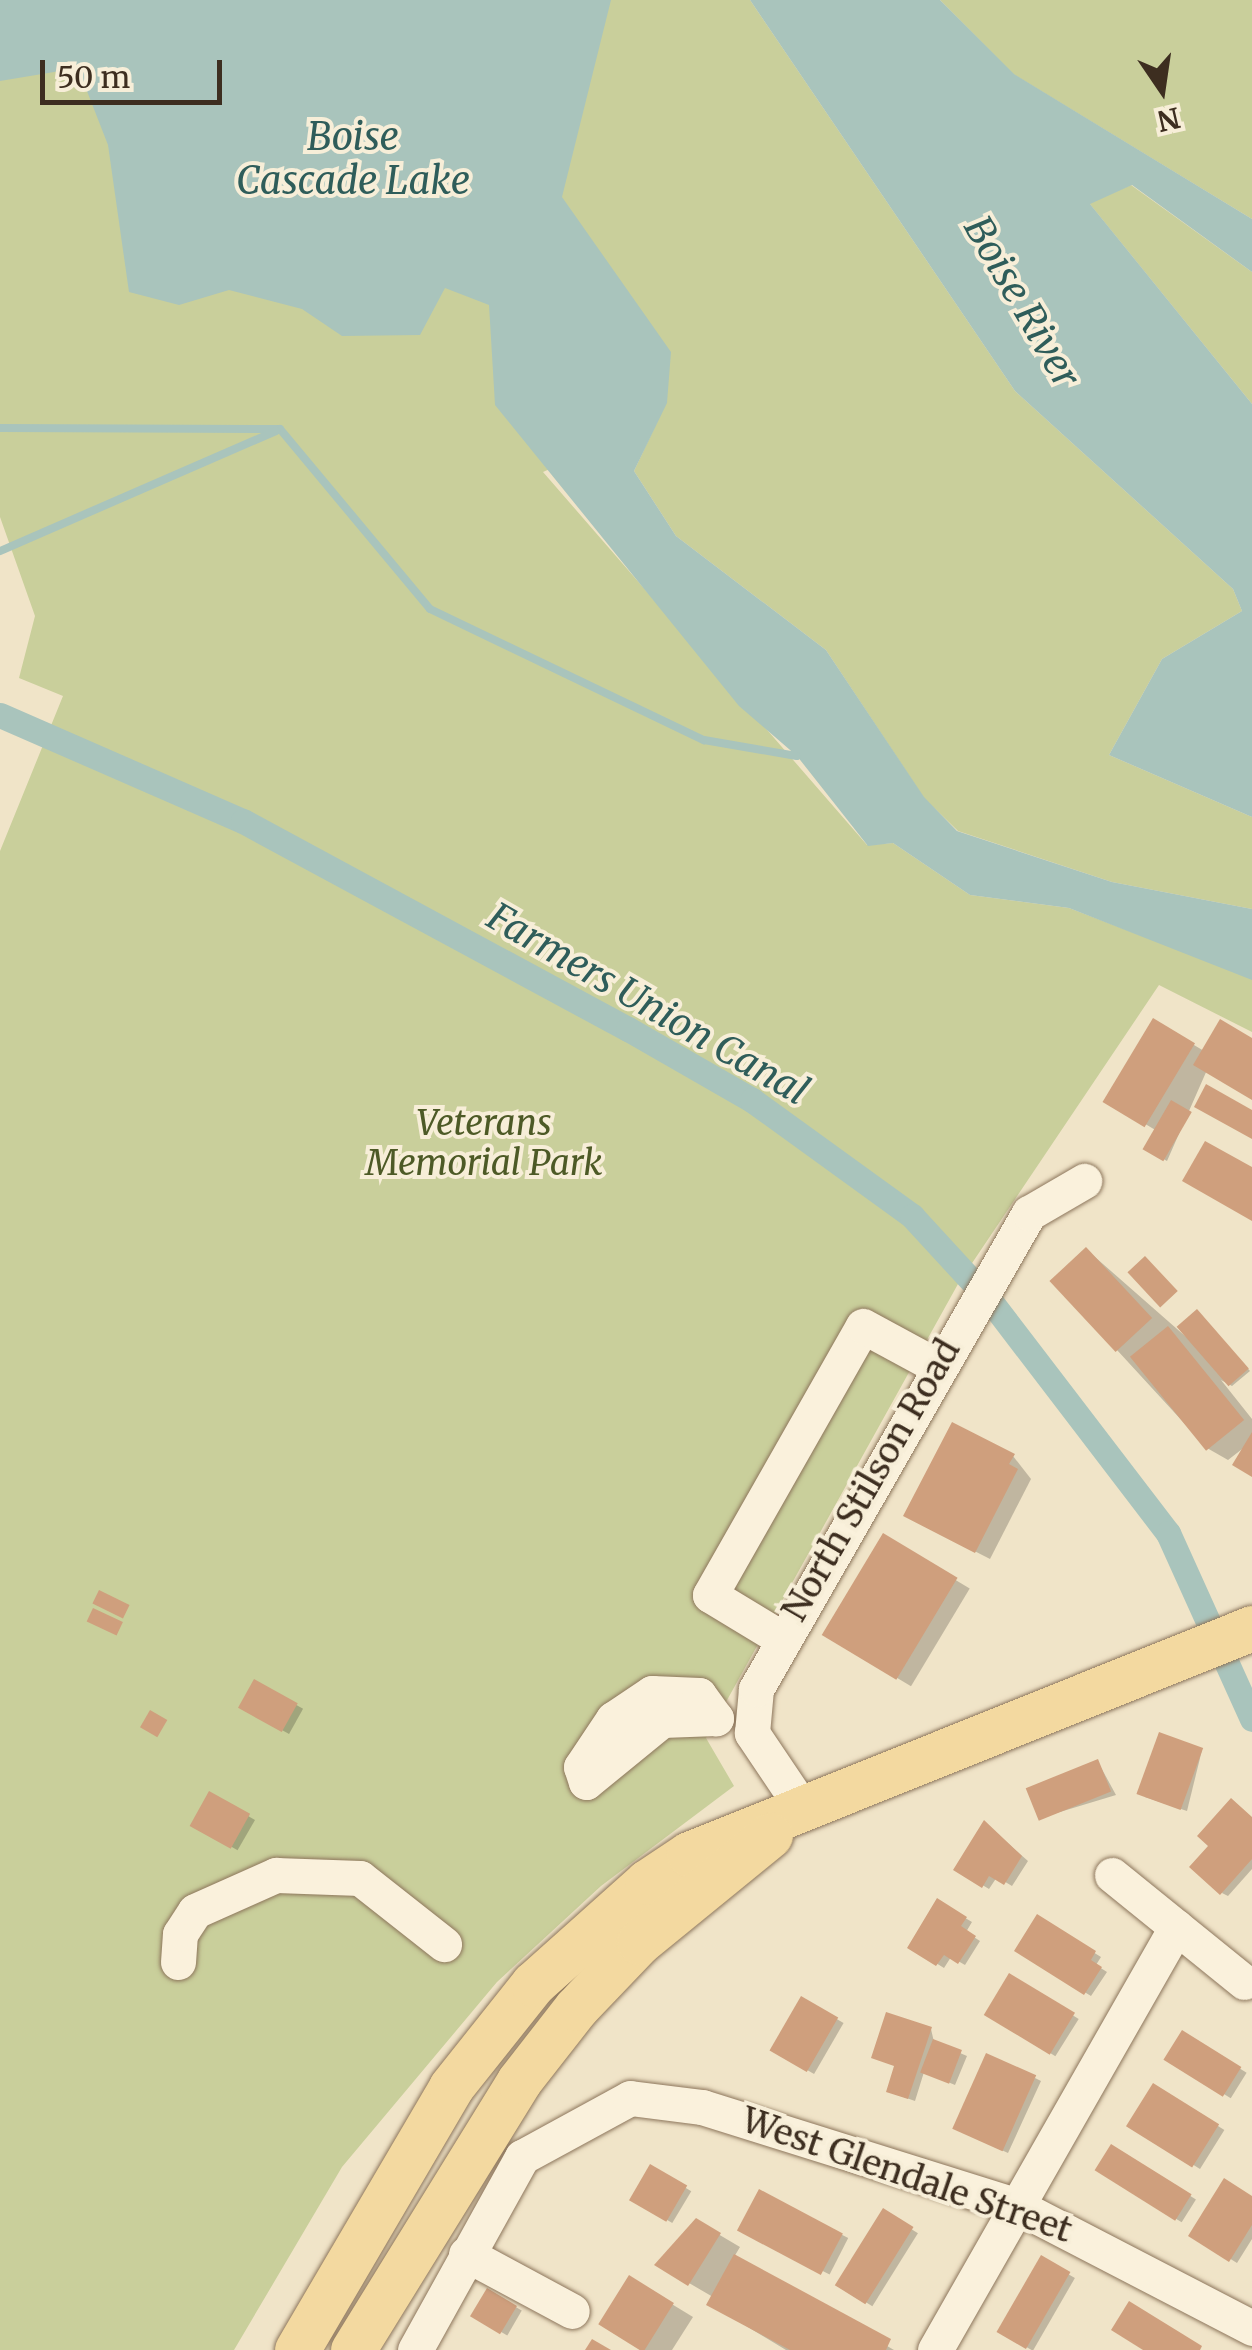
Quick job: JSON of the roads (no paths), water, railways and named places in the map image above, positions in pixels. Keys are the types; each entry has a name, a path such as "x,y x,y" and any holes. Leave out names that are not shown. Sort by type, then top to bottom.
{"main road":[{"path":"297,2350 451,2087 533,1984 689,1854 1252,1628"},
{"path":"352,2350 519,2081 576,2008 649,1933 802,1808"}],"street":[{"name":"North Stilson Road","path":"752,1733 756,1689 781,1638 943,1351 1029,1212 1084,1181"},
{"path":"781,1638 710,1595 864,1326 943,1351"},
{"path":"716,1718 752,1733 802,1808"},
{"path":"178,1962 180,1934 195,1911 276,1875 360,1878 444,1944"},
{"path":"1112,1875 1244,1982"},
{"path":"935,2350 1176,1927"},
{"name":"West Glendale Street","path":"466,2254 522,2157 630,2098 702,2107 1017,2206 1252,2328"},
{"path":"415,2350 466,2254 572,2311"}],"water":[{"name":"Boise Cascade Lake","path":"0,0 611,0 562,197 671,352 667,403 634,471 676,536 826,650 924,797 957,831 1112,882 1252,909 1252,980 1069,908 970,895 893,843 868,846 797,756 739,706 495,405 489,305 445,288 420,335 342,336 302,309 229,290 179,305 129,292 108,145 78,68 0,81"},
{"name":"Boise River","path":"750,0 940,0 1014,74 1252,219 1252,272 1132,185 1090,204 1252,404 1252,817 1109,755 1162,659 1242,611 1233,589 1015,391"}],"waterway":[{"path":"0,428 280,429 430,609 704,740 797,756"},
{"path":"0,551 276,431"},
{"name":"Farmers Union Canal","path":"0,715 243,821 628,1029 752,1100 912,1216 992,1303 1168,1533 1252,1719"}],"park label":[{"name":"Veterans Memorial Park","path":"484,1143"}]}
